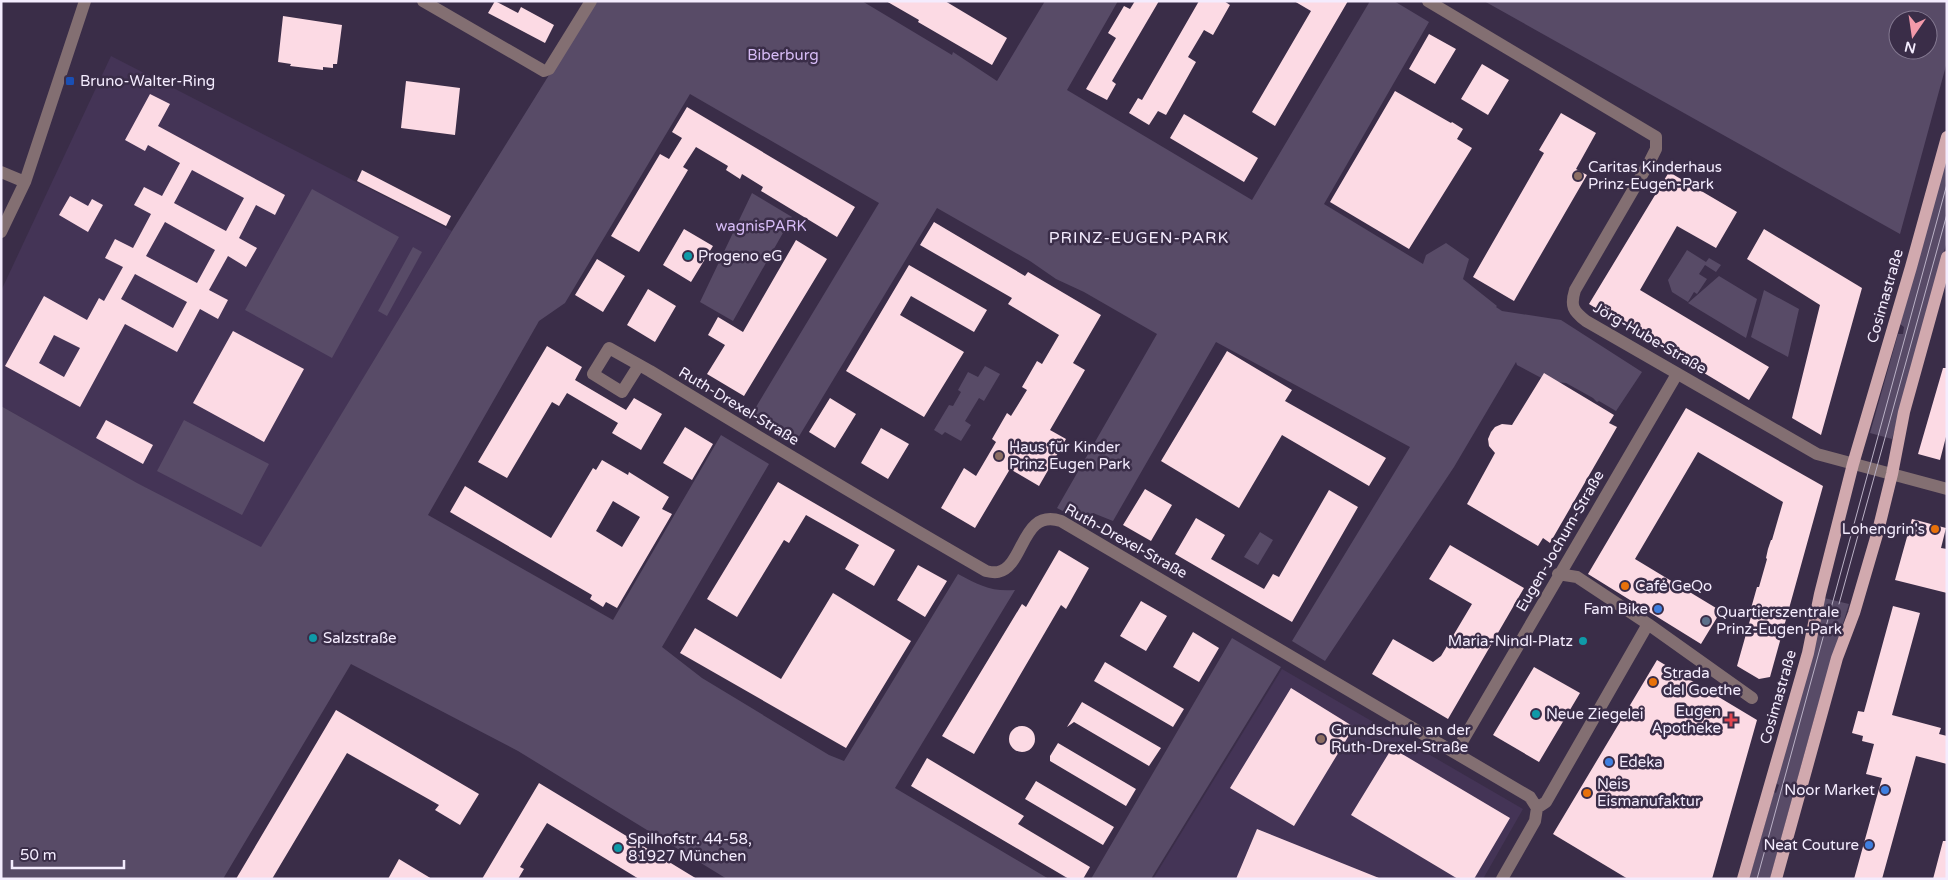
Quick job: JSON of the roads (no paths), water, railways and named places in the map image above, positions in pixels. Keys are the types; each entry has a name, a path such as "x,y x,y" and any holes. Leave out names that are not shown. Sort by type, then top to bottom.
{"main road":[{"name":"Cosimastraße","path":"1743,879 1808,653 1820,594 1853,464 1947,137"},
{"path":"1776,879 1837,658 1858,601 1892,474 1904,412 1947,257"}],"street":[{"path":"1,232 25,182 85,1"},
{"path":"423,1 544,71 549,69 591,1"},
{"name":"Jörg-Hube-Straße","path":"1428,1 1656,137 1657,143 1654,154 1575,290 1572,299 1573,308 1586,321 1817,454 1853,464"},
{"path":"1,172 25,182"},
{"name":"Ruth-Drexel-Straße","path":"639,365 881,511 986,571 997,573 1007,568 1033,526 1042,520 1052,518 1061,520 1456,752 1530,797 1537,808"},
{"name":"Eugen-Jochum-Straße","path":"1456,752 1558,574 1677,374"},
{"path":"1853,464 1947,489"},
{"path":"1558,574 1577,578 1648,624 1752,698"},
{"path":"1502,879 1535,821 1537,808 1546,802 1648,624"}],"tram line":[{"path":"1757,879 1947,184"},
{"path":"1839,604 1947,214"}],"place":[{"name":"Bruno-Walter-Ring","path":"70,81"},
{"name":"Caritas Kinderhaus Prinz-Eugen-Park","path":"1578,176"},
{"name":"Progeno eG","path":"688,256"},
{"name":"Haus für Kinder Prinz Eugen Park","path":"999,456"},
{"name":"Lohengrin's","path":"1935,529"},
{"name":"Café GeQo","path":"1625,586"},
{"name":"Fam Bike","path":"1658,609"},
{"name":"Quartierszentrale Prinz-Eugen-Park","path":"1706,621"},
{"name":"Salzstraße","path":"313,638"},
{"name":"Maria-Nindl-Platz","path":"1583,641"},
{"name":"Strada del Goethe","path":"1653,682"},
{"name":"Neue Ziegelei","path":"1536,714"},
{"name":"Eugen Apotheke","path":"1731,720"},
{"name":"Grundschule an der Ruth-Drexel-Straße","path":"1321,739"},
{"name":"Edeka","path":"1609,762"},
{"name":"Noor Market","path":"1885,790"},
{"name":"Neis Eismanufaktur","path":"1587,793"},
{"name":"Neat Couture","path":"1869,845"},
{"name":"Spilhofstr. 44-58, 81927 München","path":"618,848"}],"district":[{"name":"PRINZ-EUGEN-PARK","path":"1139,237"}],"park label":[{"name":"Biberburg","path":"783,55"},
{"name":"wagnisPARK","path":"761,226"}]}
